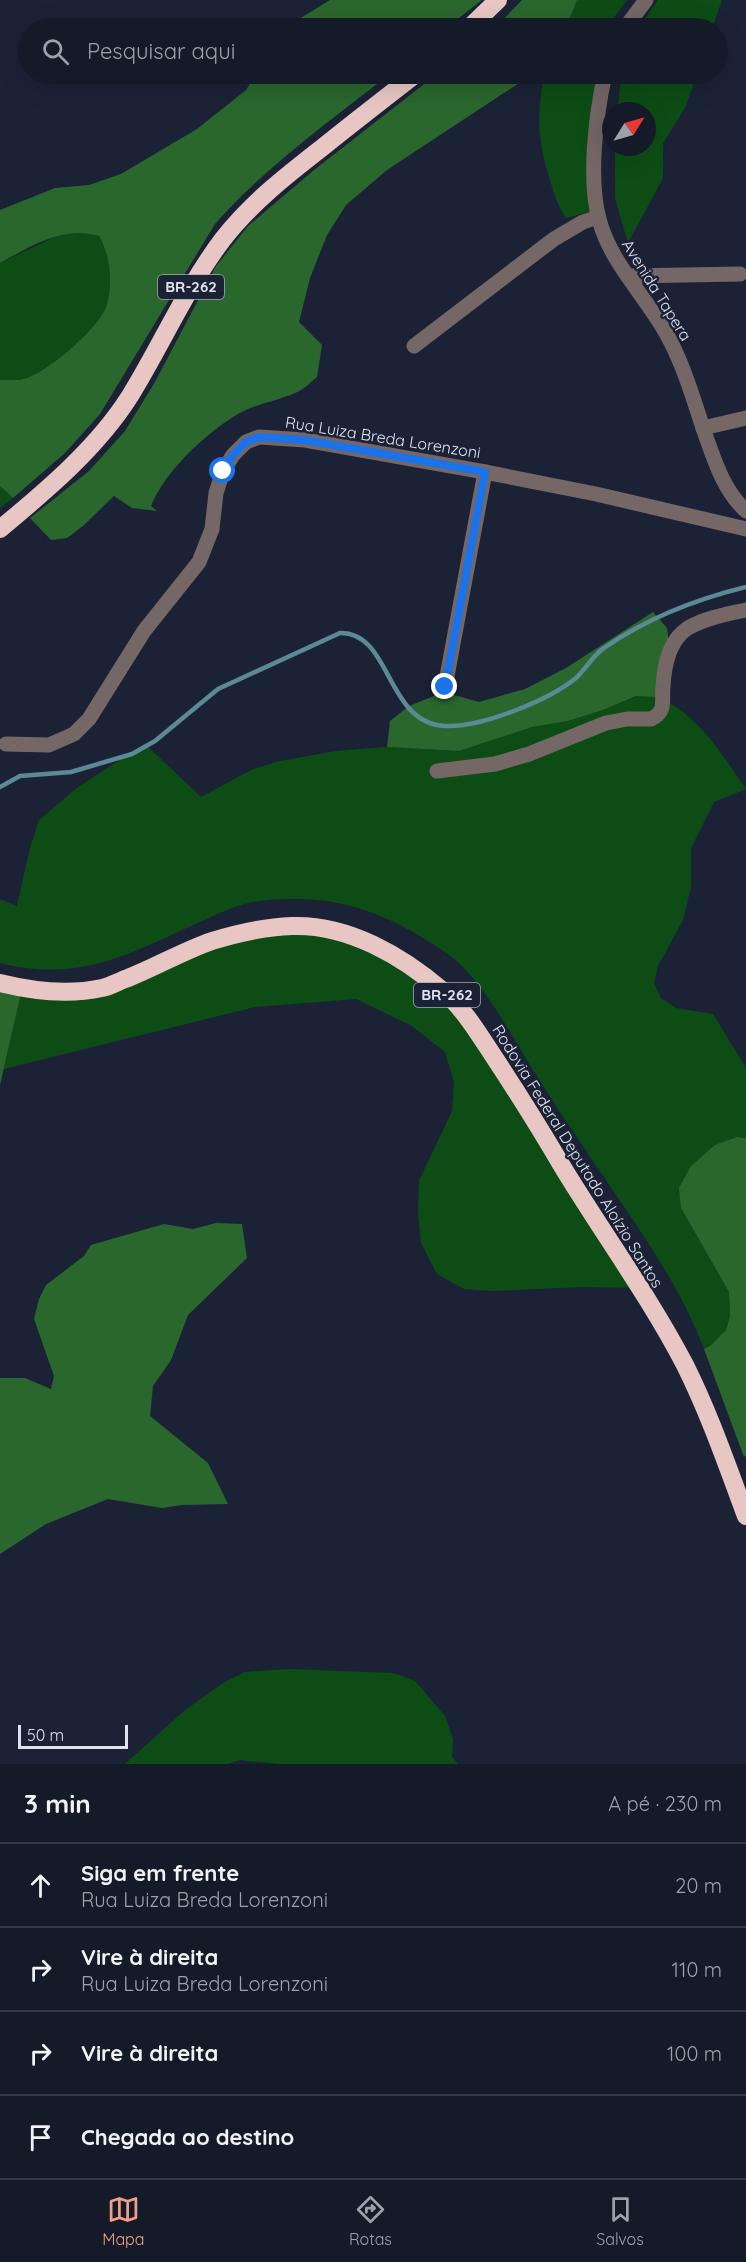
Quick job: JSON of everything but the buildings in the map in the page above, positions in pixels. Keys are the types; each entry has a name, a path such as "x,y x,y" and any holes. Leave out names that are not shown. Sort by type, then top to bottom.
{"highway":[{"path":"480,18 498,0"},
{"name":"BR-262","path":"0,529 67,470 111,422 130,396 198,276 222,240 243,216 285,177 403,84"},
{"name":"Rodovia Federal Deputado Aloízio Santos","path":"0,983 25,989 62,991 103,988 212,942 256,930 294,926 327,929 359,939 385,950 414,968 444,992 464,1013 528,1110 653,1311 684,1364 701,1399 746,1516"}],"street":[{"path":"632,18 646,0"},
{"name":"Avenida Tapera","path":"603,84 596,129 595,173 598,217 612,254 666,333 691,391 727,488 743,508 746,527"},
{"path":"414,346 554,239 583,222 598,217"},
{"path":"628,276 740,274"},
{"path":"703,428 746,418"},
{"name":"Rua Luiza Breda Lorenzoni","path":"6,744 49,745 74,734 89,718 144,631 199,562 212,529 216,493 223,471 233,455 246,442 259,437 288,438 485,472 746,527"},
{"path":"445,687 485,472"},
{"path":"437,771 495,764 529,754 612,721 655,717 662,708 667,659 678,639 687,629 703,622 746,610"}],"green space":[{"path":"330,0 482,0 459,18 301,18"},
{"path":"522,0 577,0 570,18 505,18"},
{"path":"577,0 627,0 614,18 570,18"},
{"path":"658,0 722,0 716,18 646,18"},
{"path":"250,84 377,84 321,127 255,183 215,224 100,414 65,453 13,498 0,486 0,380 20,380 33,376 58,359 84,336 103,313 109,296 110,278 106,252 99,236 86,233 60,235 48,239 0,263 0,210 55,188 89,185 121,174 197,129 246,90"},
{"path":"424,84 518,84 387,170 346,205 327,235 310,278 299,322 322,345 317,377 298,392 238,414 213,431 188,454 166,480 151,506 157,511 132,508 114,496 67,538 51,540 30,518 89,471 125,431 155,382 216,266 248,226 314,170"},
{"path":"543,84 596,84 591,153 593,211 566,218 558,204 543,152 540,102"},
{"path":"621,84 693,84 685,108 663,143 663,178 628,243 615,198 615,156 656,156 656,102 618,102"},
{"path":"85,232 99,236 108,260 110,287 103,313 84,336 45,369 23,379 0,380 0,263 63,233"},
{"path":"0,486 13,498 0,508"},
{"path":"653,612 667,628 670,652 657,697 636,696 568,721 532,727 459,751 387,747 390,721 409,706 444,692 479,702 525,689 566,668"},
{"path":"636,696 659,698 686,714 708,737 746,789 714,802 691,848 691,887 683,920 658,966 654,983 661,998 676,1008 713,1014 746,1068 746,1138 737,1137 681,1208 729,1292 730,1316 726,1330 704,1349 693,1322 666,1271 550,1097 489,1000 456,960 404,927 384,917 343,904 321,900 277,899 237,906 143,948 99,963 53,970 0,963 0,899 17,906 39,820 78,787 145,744 201,797 253,769 280,761 336,751 386,747 459,751 532,727 568,721"},
{"path":"314,926 434,977 647,1288 581,1287 493,1291 464,1289 437,1274 421,1243 418,1214 419,1181 452,1111 454,1082 445,1052 412,1026 356,999 255,1007 4,1069 21,994 57,995 239,933"},
{"path":"0,990 21,994 0,1085"},
{"path":"737,1137 746,1138 746,1455 744,1457 704,1349 726,1330 730,1316 729,1292 681,1208 679,1188 691,1166 715,1145"},
{"path":"216,1223 242,1224 247,1258 188,1315 171,1360 153,1386 150,1416 208,1463 228,1504 162,1508 108,1499 46,1524 0,1554 0,1378 25,1378 51,1389 54,1376 34,1319 39,1299 46,1285 84,1256 91,1245 164,1224 193,1229"},
{"path":"288,1669 394,1673 415,1681 445,1716 453,1739 452,1757 458,1764 279,1764 240,1760 228,1764 125,1764 184,1711 223,1683 245,1672"}],"waterway":[{"path":"0,787 20,776 71,772 132,754 155,741 218,689 340,633 357,637 370,647 399,695 411,710 425,721 445,726 477,722 514,711 549,695 576,678 600,651 654,619 691,604 746,587"}],"route":[{"path":"223,471 233,455 246,442 259,437 280,437 485,472 445,687"}]}
